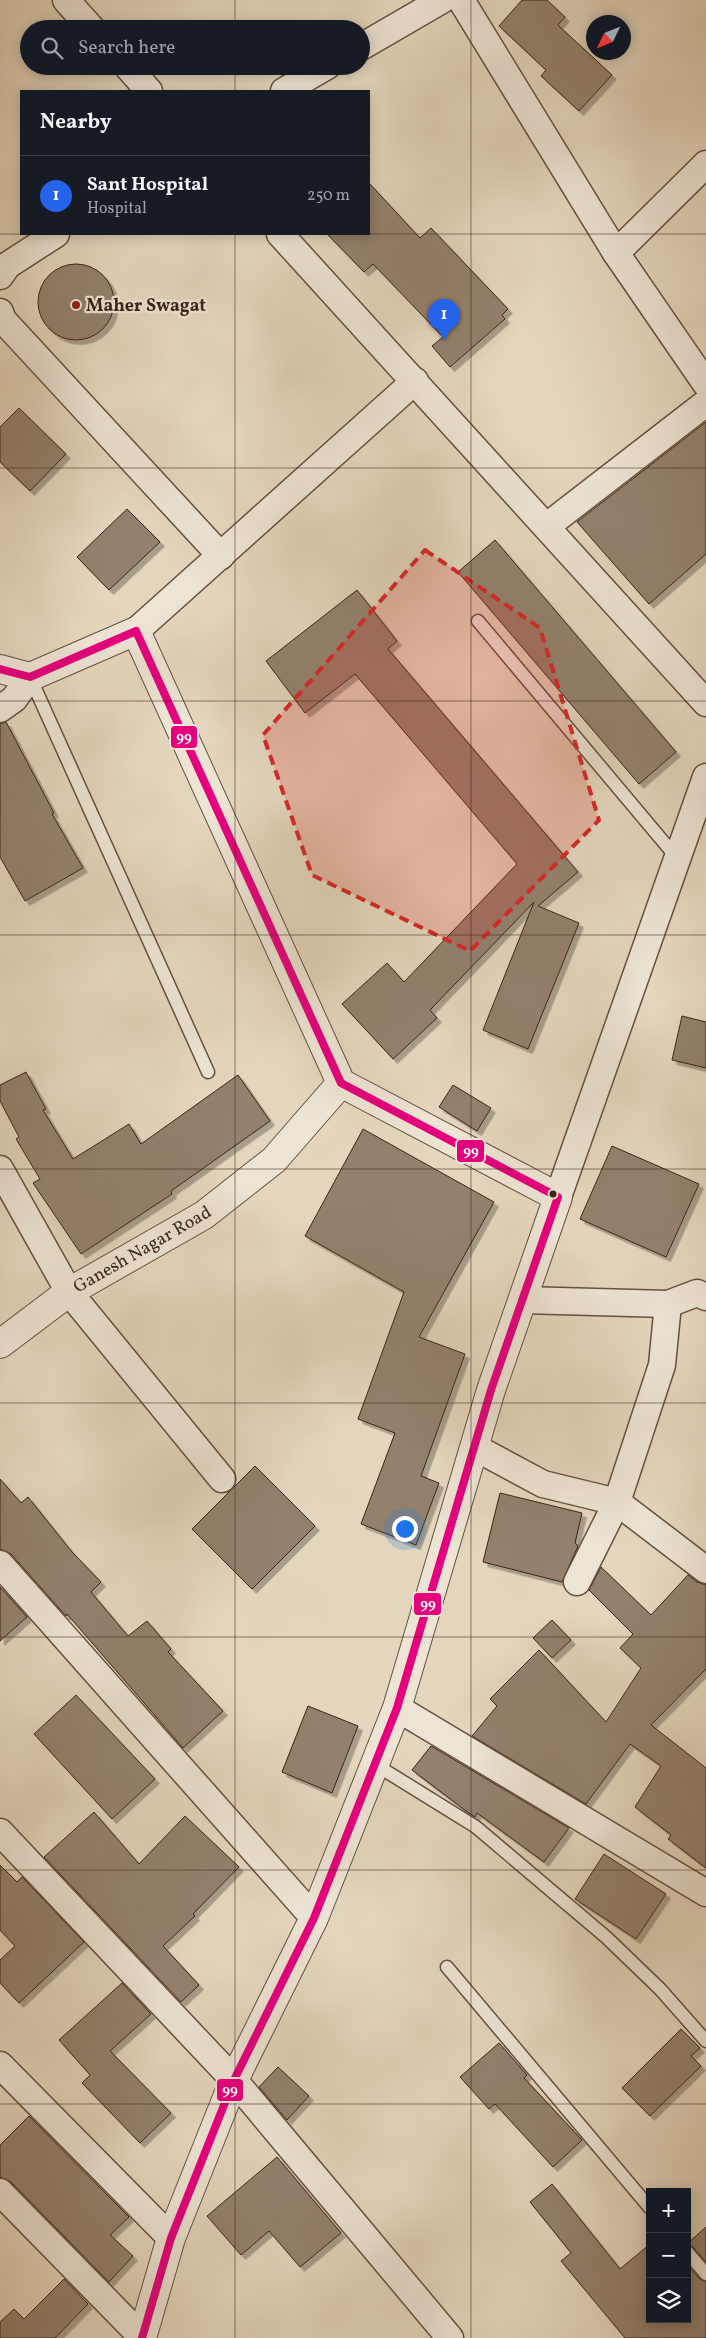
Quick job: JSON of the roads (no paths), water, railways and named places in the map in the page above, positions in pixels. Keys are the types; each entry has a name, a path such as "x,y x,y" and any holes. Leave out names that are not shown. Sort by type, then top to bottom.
{"street":[{"path":"66,0 84,20"},
{"path":"370,42 442,0"},
{"path":"461,0 616,253 706,384"},
{"path":"135,75 149,90"},
{"path":"286,90 312,75"},
{"path":"616,253 706,164"},
{"path":"0,276 8,265 54,235"},
{"path":"281,235 416,380 706,703"},
{"path":"0,312 3,320 221,556"},
{"path":"0,709 14,698 30,677 136,631 416,380"},
{"path":"547,526 706,403"},
{"path":"136,631 341,1083 558,1196"},
{"path":"0,669 30,677"},
{"path":"0,2192 142,2338 171,2238 234,2080 314,1918 398,1708 490,1390 677,858 697,827 706,777"},
{"name":"Ganesh Nagar Road","path":"0,1344 69,1292 204,1215 274,1160 341,1083"},
{"path":"0,1169 69,1292 222,1479"},
{"path":"522,1300 668,1304 703,1291"},
{"path":"576,1582 617,1502 662,1365 668,1304"},
{"path":"474,1447 543,1484 617,1502 706,1570"},
{"path":"0,1564 314,1918"},
{"path":"398,1708 706,1893"},
{"path":"0,1832 234,2080 450,2338"},
{"path":"0,2065 171,2238"}],"lane":[{"path":"478,621 677,858"},
{"path":"30,677 208,1072"},
{"path":"376,1764 483,1834 606,1937 660,1989 706,2041"},
{"path":"447,1967 646,2203"},
{"path":"691,2257 706,2274"}],"place":[{"name":"Maher Swagat","path":"76,305"},
{"name":"Sant Hospital","path":"444,340"}]}
